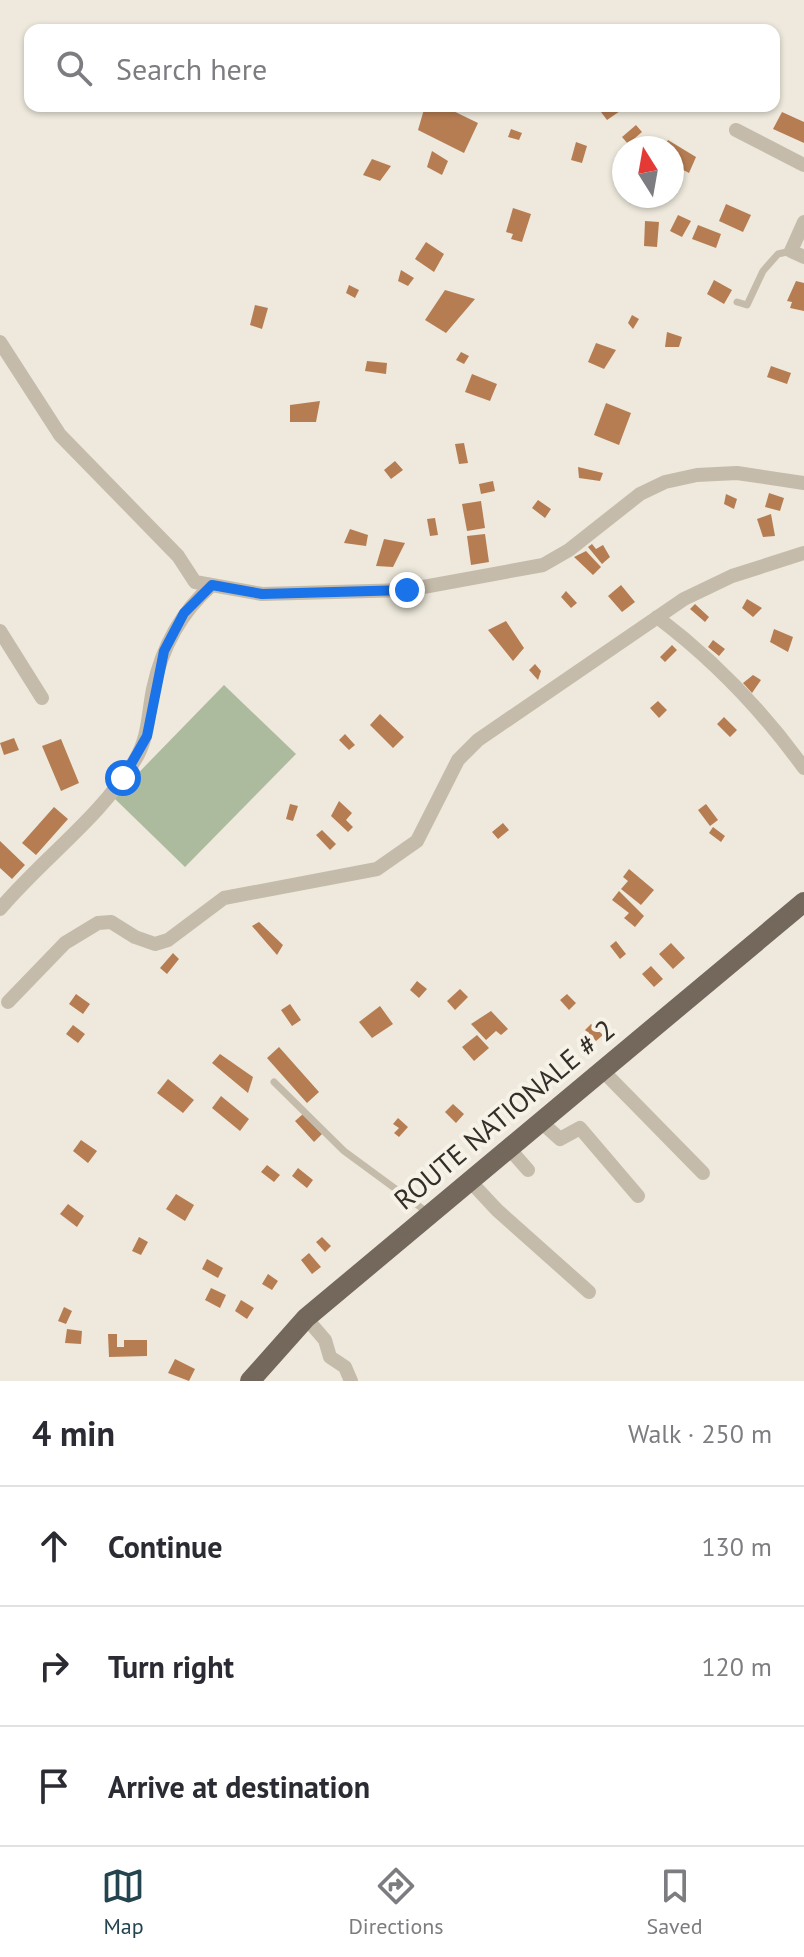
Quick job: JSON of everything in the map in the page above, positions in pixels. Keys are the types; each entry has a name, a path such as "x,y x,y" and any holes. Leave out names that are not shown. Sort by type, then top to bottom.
{"main road":[{"name":"ROUTE NATIONALE # 2","path":"250,1381 306,1318 804,902"}],"street":[{"path":"736,130 804,165"},
{"path":"798,254 804,222"},
{"path":"0,342 60,435 178,556 195,582 262,594 337,590 374,593 527,570 556,559 640,494 665,482 697,475 737,473 804,483"},
{"path":"8,1002 52,954 98,923 111,922 135,937 155,944 168,940 224,898 377,869 417,841 458,760 478,740 657,617 732,576 804,553"},
{"path":"0,909 48,856 103,805 137,757 147,736 164,651 184,613 212,585"},
{"path":"657,617 696,646 736,684 804,768"},
{"path":"0,631 42,698"},
{"path":"601,1069 703,1173"},
{"path":"540,1121 560,1139 580,1128 638,1196"},
{"path":"508,1147 528,1170"},
{"path":"469,1180 497,1210 589,1292"},
{"path":"306,1318 325,1340 330,1357 345,1367 351,1381"}],"lane":[{"path":"737,302 747,305 763,271 778,254 798,254"},
{"path":"274,1082 344,1151 429,1214"}],"green space":[{"path":"224,685 296,754 185,867 114,798"}],"building":[{"path":"423,112 455,112 478,123 464,153 418,130"},
{"path":"601,112 619,112 607,120"},
{"path":"782,112 804,122 804,143 773,129"},
{"path":"636,125 642,132 637,136 623,136"},
{"path":"511,129 522,133 519,140 508,137"},
{"path":"576,142 587,146 582,163 571,160"},
{"path":"684,150 696,157 689,173 684,170"},
{"path":"432,151 448,161 442,175 427,167"},
{"path":"372,159 391,166 380,181 363,175"},
{"path":"726,204 751,215 743,232 719,221"},
{"path":"513,208 531,214 522,242 511,239 513,234 506,232"},
{"path":"678,215 691,221 682,237 670,231"},
{"path":"645,221 659,222 657,247 644,246"},
{"path":"698,225 721,234 716,248 692,239"},
{"path":"426,242 444,254 434,272 415,259"},
{"path":"401,270 414,278 408,286 398,281"},
{"path":"714,280 732,290 724,304 707,294"},
{"path":"796,281 804,283 804,311 790,308 792,302 787,301"},
{"path":"349,285 359,290 355,298 346,293"},
{"path":"445,290 475,299 446,333 425,320"},
{"path":"255,305 268,308 262,329 250,325"},
{"path":"632,315 639,319 633,329 628,323"},
{"path":"667,332 682,337 679,347 665,347"},
{"path":"596,343 616,350 604,369 588,362"},
{"path":"461,352 469,356 464,364 456,360"},
{"path":"367,361 387,363 386,374 365,371"},
{"path":"771,366 791,373 787,384 767,377"},
{"path":"472,374 497,384 490,401 465,392"},
{"path":"320,401 316,422 290,422 290,405"},
{"path":"606,403 631,413 619,445 594,435"},
{"path":"464,443 468,463 459,464 455,444"},
{"path":"395,461 403,470 391,479 384,470"},
{"path":"578,467 603,473 600,481 579,478"},
{"path":"493,481 495,491 481,494 479,484"},
{"path":"769,493 784,498 780,511 765,507"},
{"path":"726,494 737,499 734,509 724,504"},
{"path":"538,500 551,509 545,518 532,508"},
{"path":"481,501 485,528 467,531 462,504"},
{"path":"771,514 775,536 763,537 757,519"},
{"path":"435,518 438,535 430,536 427,519"},
{"path":"350,529 368,535 366,546 344,543"},
{"path":"485,534 489,562 471,565 467,536"},
{"path":"384,539 405,543 393,567 376,566"},
{"path":"592,544 596,549 603,545 610,557 602,564 588,547"},
{"path":"586,551 601,567 593,575 574,557"},
{"path":"621,585 635,602 622,612 608,596"},
{"path":"566,591 577,603 571,608 561,597"},
{"path":"747,599 762,608 753,617 742,608"},
{"path":"695,604 709,617 705,622 690,609"},
{"path":"506,621 524,648 513,661 488,630"},
{"path":"774,629 793,637 788,652 770,642"},
{"path":"713,640 725,649 719,656 708,647"},
{"path":"672,645 677,650 665,662 660,657"},
{"path":"535,664 541,671 538,680 529,670"},
{"path":"753,675 761,680 752,693 743,683"},
{"path":"658,701 667,710 659,718 650,708"},
{"path":"380,714 404,737 393,748 370,725"},
{"path":"724,717 737,730 730,737 717,724"},
{"path":"345,734 355,745 349,750 339,740"},
{"path":"14,738 19,750 4,755 0,743"},
{"path":"61,739 79,783 61,791 42,746"},
{"path":"339,801 352,813 346,820 353,827 348,832 331,816"},
{"path":"290,804 298,806 293,821 286,819"},
{"path":"706,804 718,820 710,826 698,810"},
{"path":"54,807 68,819 36,855 22,843"},
{"path":"503,823 509,830 498,839 492,832"},
{"path":"713,827 725,836 721,842 709,833"},
{"path":"322,830 336,844 330,850 316,835"},
{"path":"0,841 25,865 12,879 0,868"},
{"path":"629,869 654,890 641,905 621,889 628,881 623,877"},
{"path":"619,891 644,916 635,927 624,918 629,913 612,900"},
{"path":"259,922 283,945 277,955 252,926"},
{"path":"616,941 626,954 620,959 610,946"},
{"path":"671,943 685,958 673,969 659,954"},
{"path":"173,953 179,959 167,974 160,968"},
{"path":"651,966 663,979 654,987 642,974"},
{"path":"417,981 427,989 419,998 410,990"},
{"path":"460,989 468,997 455,1010 447,1001"},
{"path":"76,994 90,1004 83,1014 69,1004"},
{"path":"567,994 576,1003 569,1010 560,1000"},
{"path":"290,1004 301,1020 292,1026 281,1010"},
{"path":"380,1006 393,1024 372,1038 359,1022"},
{"path":"491,1011 508,1029 501,1035 496,1031 486,1040 471,1024"},
{"path":"591,1024 603,1035 596,1041 585,1030"},
{"path":"73,1025 85,1034 78,1043 66,1034"},
{"path":"477,1035 489,1048 474,1061 462,1047"},
{"path":"279,1047 319,1092 307,1103 267,1058"},
{"path":"220,1054 253,1077 248,1093 212,1063"},
{"path":"168,1079 194,1100 183,1113 157,1093"},
{"path":"221,1096 249,1119 240,1131 212,1108"},
{"path":"453,1104 464,1114 456,1123 445,1112"},
{"path":"303,1114 322,1134 314,1142 295,1121"},
{"path":"398,1118 408,1127 399,1137 394,1133 399,1128 393,1124"},
{"path":"81,1140 97,1151 88,1163 73,1151"},
{"path":"267,1165 280,1175 274,1182 261,1172"},
{"path":"298,1168 313,1180 307,1188 292,1176"},
{"path":"176,1194 194,1205 185,1221 166,1209"},
{"path":"68,1204 84,1216 77,1227 60,1214"},
{"path":"139,1237 148,1242 141,1255 132,1251"},
{"path":"322,1237 331,1246 325,1252 316,1242"},
{"path":"309,1253 321,1267 312,1274 301,1260"},
{"path":"207,1259 223,1268 218,1278 202,1269"},
{"path":"268,1274 278,1281 272,1290 262,1284"},
{"path":"211,1288 226,1295 220,1308 205,1300"},
{"path":"241,1300 254,1308 247,1319 235,1311"},
{"path":"64,1307 72,1311 66,1324 58,1321"},
{"path":"67,1329 82,1331 81,1344 65,1343"},
{"path":"108,1334 117,1334 117,1347 124,1347 124,1340 147,1340 147,1356 109,1357"},
{"path":"175,1359 195,1369 189,1381 168,1373"}],"route":[{"path":"123,778 147,736 153,689 164,651 191,603 212,585 243,588 262,594 407,590"}]}
